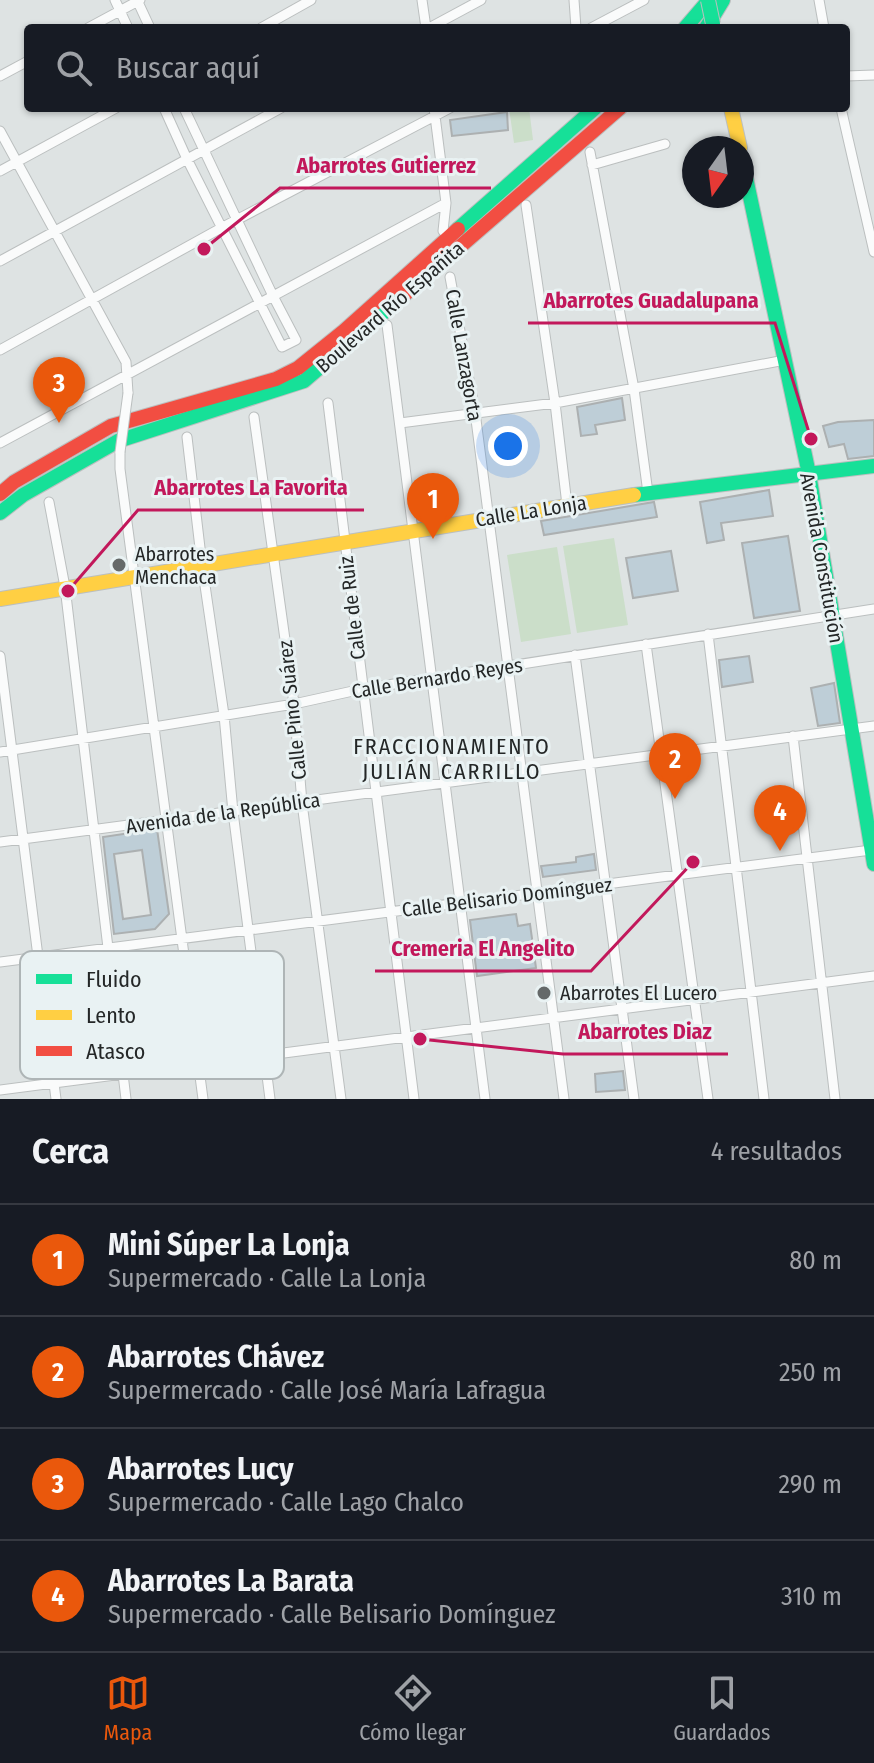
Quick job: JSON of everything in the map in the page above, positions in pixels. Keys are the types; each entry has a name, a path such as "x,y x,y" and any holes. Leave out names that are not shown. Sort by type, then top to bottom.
{"main road":[{"path":"708,0 711,24"},
{"path":"688,24 708,0"},
{"path":"712,24 723,0"},
{"name":"Boulevard Río Españita","path":"0,494 14,482 111,426 276,379 298,368 344,331 590,112"},
{"name":"Boulevard Río Españita","path":"0,513 23,495 118,441 304,381 615,112"},
{"path":"732,112 737,136"},
{"name":"Avenida Constitución","path":"752,208 809,474 873,857"},
{"name":"Calle La Lonja","path":"0,599 488,517 648,493 874,466"}],"street":[{"path":"115,0 126,24"},
{"path":"96,24 138,0 148,24"},
{"path":"268,24 311,0"},
{"path":"422,0 426,24"},
{"path":"435,24 481,0"},
{"path":"574,0 576,24"},
{"path":"599,24 644,0"},
{"path":"819,0 823,24"},
{"path":"0,76 24,63"},
{"path":"850,76 874,75"},
{"path":"0,171 109,112"},
{"path":"166,112 282,347 296,340 186,112"},
{"path":"0,261 274,112"},
{"path":"0,350 435,112 446,203 443,231"},
{"path":"842,112 874,252"},
{"path":"0,131 126,362 128,393 120,469 186,951"},
{"path":"592,165 665,144"},
{"path":"590,152 634,389 648,493"},
{"path":"0,443 446,203"},
{"path":"526,205 567,505"},
{"name":"Calle Lanzagorta","path":"450,277 475,412 564,1099"},
{"path":"387,325 485,1099"},
{"path":"400,423 555,403 785,360"},
{"name":"Calle de Ruiz","path":"328,403 414,1099"},
{"name":"Calle Pino Suárez","path":"254,417 294,704 302,803 341,1099"},
{"path":"187,437 224,715 251,951"},
{"path":"49,502 65,587 81,740 109,951"},
{"name":"Calle Bernardo Reyes","path":"0,752 294,704 362,689 874,609"},
{"path":"708,634 764,1099"},
{"path":"646,644 708,1099"},
{"path":"575,655 634,1099"},
{"path":"0,656 39,951"},
{"name":"Avenida de la República","path":"0,842 874,726"},
{"path":"793,736 835,1099"},
{"name":"Calle Belisario Domínguez","path":"86,951 806,858 873,857"},
{"name":"Calle Belisario Domínguez","path":"0,962 20,960"},
{"path":"284,1052 874,976"},
{"path":"54,1079 56,1099"},
{"path":"0,1090 85,1079"},
{"path":"124,1079 126,1099"},
{"path":"201,1079 203,1099"},
{"path":"267,1079 270,1099"}],"green space":[{"path":"510,112 530,112 533,140 514,143"},
{"path":"614,538 628,625 577,633 563,546"},
{"path":"557,547 571,634 521,642 507,555"}],"building":[{"path":"507,112 508,130 452,136 450,120"},
{"path":"622,398 625,420 595,425 597,434 581,436 577,407"},
{"path":"874,420 874,456 848,459 844,444 829,447 823,426"},
{"path":"769,490 773,516 721,523 724,540 707,543 700,502"},
{"path":"654,502 657,517 544,535 541,521"},
{"path":"788,536 800,611 754,618 742,543"},
{"path":"671,551 678,591 633,598 626,558"},
{"path":"749,656 753,682 722,687 719,660"},
{"path":"834,683 840,723 818,726 811,688"},
{"path":"157,829 169,914 155,929 114,934 103,837","holes":["142,850 151,915 123,919 114,854"]},
{"path":"594,854 596,870 543,877 541,866 576,862 576,857"},
{"path":"516,914 518,926 530,924 536,968 477,976 470,920"},
{"path":"623,1071 625,1090 596,1092 595,1074"}],"traffic: fast":[{"path":"708,0 713,24"},
{"path":"688,24 709,0"},
{"path":"708,24 723,0"},
{"path":"458,229 590,112"},
{"path":"752,208 809,474 874,864"},
{"path":"0,513 23,495 118,441 304,381 403,296"},
{"path":"634,495 874,466"}],"traffic: slow":[{"path":"732,112 737,136"},
{"path":"0,599 634,495"}],"traffic: jam":[{"path":"403,296 615,112"},
{"path":"0,494 14,482 111,426 276,379 298,368 458,229"}],"place":[{"name":"Abarrotes Gutierrez","path":"204,249"},
{"name":"Abarrotes Lucy","path":"59,423"},
{"name":"Abarrotes Guadalupana","path":"811,439"},
{"name":"Mini Súper La Lonja","path":"433,539"},
{"name":"Abarrotes Menchaca","path":"119,565"},
{"name":"Abarrotes La Favorita","path":"68,591"},
{"name":"Abarrotes Chávez","path":"675,799"},
{"name":"Abarrotes La Barata","path":"780,851"},
{"name":"Cremeria El Angelito","path":"693,862"},
{"name":"Abarrotes El Lucero","path":"544,993"},
{"name":"Abarrotes Diaz","path":"420,1039"}],"district":[{"name":"FRACCIONAMIENTO JULIÁN CARRILLO","path":"452,758"}]}
